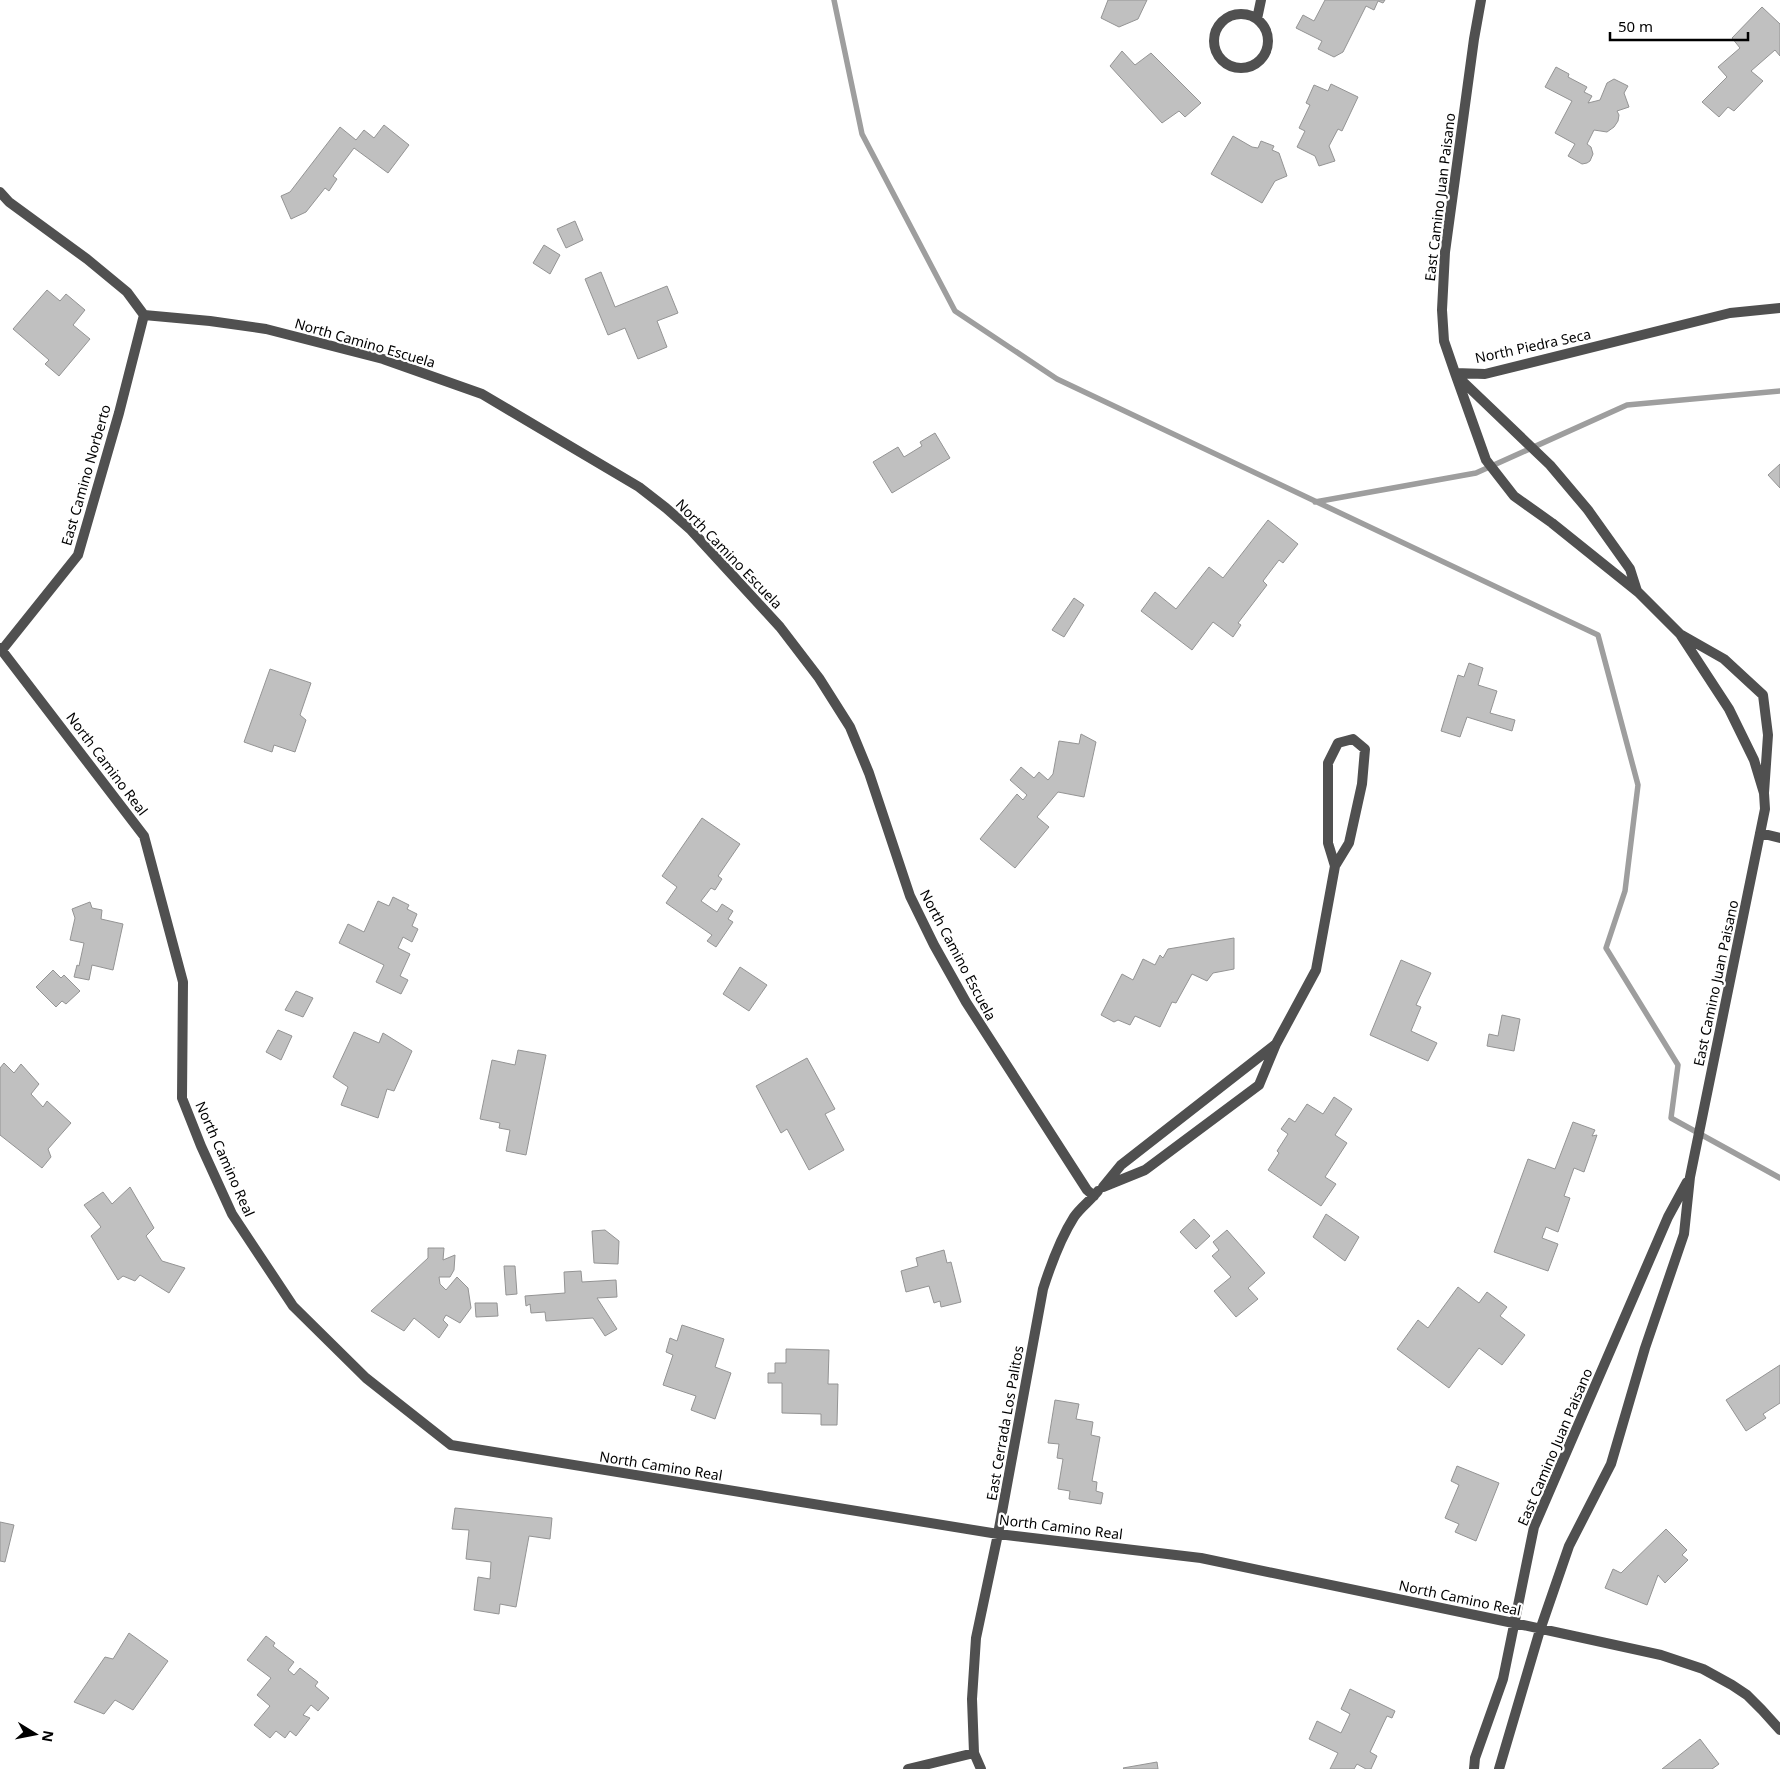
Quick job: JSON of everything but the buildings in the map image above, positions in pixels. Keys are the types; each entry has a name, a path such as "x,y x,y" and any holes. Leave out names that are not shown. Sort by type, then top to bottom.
{"street":[{"path":"1257,19 1261,0"},
{"name":"East Camino Juan Paisano","path":"1481,0 1445,252 1442,310 1444,341 1486,460 1514,496 1552,523 1638,592 1680,634 1729,709 1754,760 1764,793"},
{"path":"1240,14 1249,15 1257,19 1267,33 1268,42 1262,58 1255,64 1246,67 1238,67 1222,59 1217,52 1215,34 1224,20 1240,14"},
{"path":"0,192 9,202 128,292 144,315"},
{"name":"North Piedra Seca","path":"1455,373 1484,374 1730,313 1780,308"},
{"name":"East Camino Norberto","path":"1,649 78,555 119,414 144,315"},
{"name":"North Camino Escuela","path":"144,315 210,321 266,329 383,359 482,394 639,488 685,524 780,627 819,678 850,726 869,773 910,896 934,945 996,1051 1087,1190 1094,1196"},
{"name":"North Piedra Seca","path":"1455,373 1550,465 1588,510 1630,569 1638,592"},
{"name":"East Camino Juan Paisano","path":"1499,1769 1540,1630 1569,1546 1611,1464 1646,1348 1684,1234 1690,1177 1765,809 1764,793 1768,735 1763,695 1724,659 1680,634"},
{"name":"North Camino Real","path":"1,649 144,836 183,982 182,1098 232,1214 293,1306 366,1378 451,1446 998,1534 1201,1558 1514,1623 1661,1655 1703,1669 1746,1695 1780,1730"},
{"name":"East Cerrada Los Palitos","path":"1103,1187 1145,1170 1259,1085 1276,1044 1316,970 1335,866 1350,843 1362,784 1366,749 1353,739 1338,742 1328,763 1328,844 1335,866"},
{"path":"1760,833 1780,838"},
{"name":"East Cerrada Los Palitos","path":"981,1769 974,1753 972,1699 976,1638 998,1534 1043,1289 1050,1268 1062,1239 1075,1216 1121,1165 1276,1044"},
{"name":"East Camino Juan Paisano","path":"1474,1769 1475,1758 1503,1679 1534,1527 1668,1217 1690,1177"},
{"path":"908,1769 974,1753"}],"waterway":[{"path":"834,0 862,134 955,311 1057,379 1598,635 1638,785 1625,891 1606,948 1678,1065 1671,1118 1780,1178"},
{"path":"1315,502 1476,473 1627,405 1780,391"}]}
